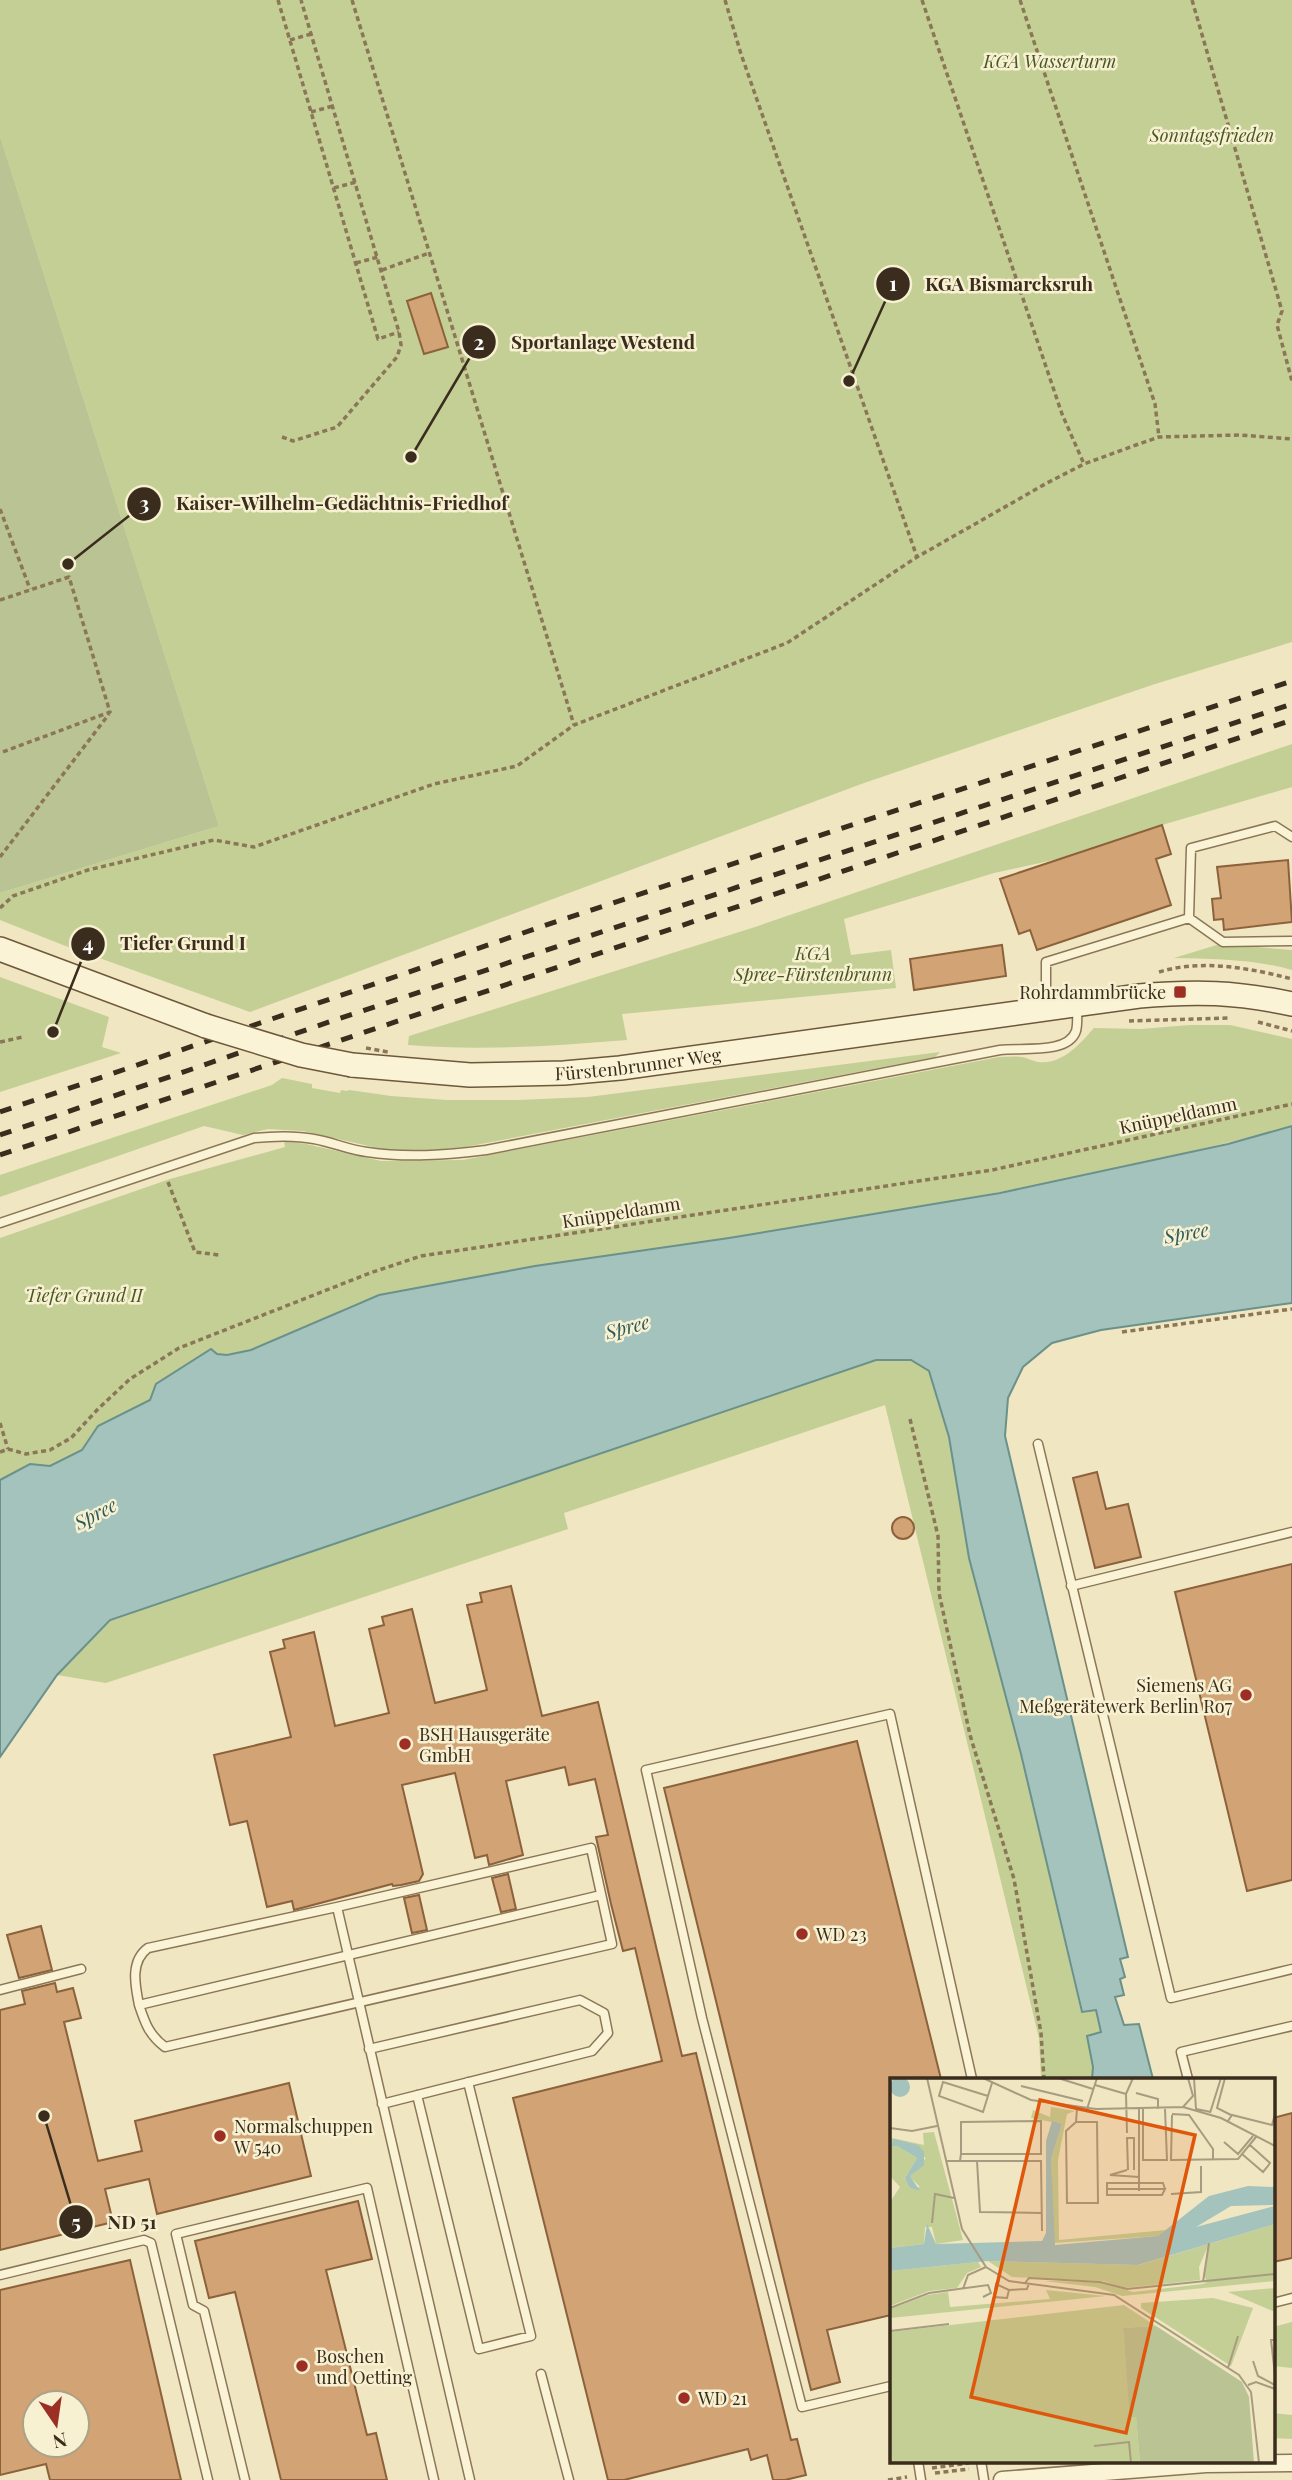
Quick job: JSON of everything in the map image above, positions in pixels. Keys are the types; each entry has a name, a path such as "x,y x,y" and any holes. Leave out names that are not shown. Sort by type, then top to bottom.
{"main road":[{"name":"Fürstenbrunner Weg","path":"0,949 206,1026 301,1055 352,1065 470,1075 564,1073 709,1057 1139,996 1208,991 1292,1003"}],"street":[{"path":"1002,2480 1206,2462 1292,2463"}],"lane":[{"path":"1189,918 1191,848 1275,826 1292,837"},
{"path":"1189,918 1223,942 1292,941"},
{"path":"1046,1009 1046,962 1189,918"},
{"path":"0,1223 254,1138 282,1136 314,1139 364,1152 405,1156 446,1155 486,1150 1000,1050 1051,1048 1070,1040 1076,1031 1078,1004"},
{"path":"1038,1444 1171,1997 1292,1969"},
{"path":"1071,1586 1292,1532"},
{"path":"890,2386 802,2407 702,2018 646,1770 890,1714 972,2078"},
{"path":"591,1847 612,1944 165,2047 153,2038 145,2025 133,1979 140,1953 148,1948 337,1907 591,1847"},
{"path":"139,2005 601,1895"},
{"path":"337,1907 470,2480"},
{"path":"0,1990 81,1969"},
{"path":"369,2049 580,2000 604,2013 608,2033 592,2051 382,2104"},
{"path":"1188,2078 1181,2052 1292,2026"},
{"path":"416,2095 480,2349 531,2336 468,2082"},
{"path":"245,2480 204,2311 193,2305 176,2234 367,2188 434,2480"},
{"path":"0,2275 144,2240 151,2243 208,2480"},
{"path":"1274,2303 1292,2298"},
{"path":"541,2374 569,2480"},
{"path":"981,2462 984,2480"},
{"path":"918,2465 920,2480"}],"path":[{"path":"278,0 378,339 399,332"},
{"path":"282,437 293,441 337,427 397,357 401,345 382,270 301,0"},
{"path":"352,0 573,725"},
{"path":"725,0 741,54 918,557"},
{"path":"922,0 1062,414 1084,464"},
{"path":"1020,0 1155,404 1159,438"},
{"path":"1192,0 1282,311 1277,325 1292,381"},
{"path":"290,40 311,34"},
{"path":"312,112 333,106"},
{"path":"334,188 356,182"},
{"path":"382,270 429,253"},
{"path":"356,264 378,257"},
{"path":"0,908 13,896 88,870 214,840 254,847 435,784 517,766 573,725 787,643 918,557 1084,464 1159,438 1240,435 1292,439"},
{"path":"0,509 30,590"},
{"path":"0,600 69,577 110,712"},
{"path":"0,753 110,712"},
{"path":"0,857 110,712"},
{"path":"0,1042 23,1037"},
{"name":"Knüppeldamm","path":"0,1452 8,1449 26,1454 50,1450 71,1438 97,1409 130,1379 179,1348 370,1273 421,1256 992,1170 1292,1104"},
{"path":"163,1169 195,1252 219,1255"},
{"path":"1122,1332 1292,1309"},
{"path":"910,1419 938,1536 939,1593 970,1735 1014,1880 1041,2033 1044,2078"},
{"path":"0,1423 8,1449"},
{"path":"918,2465 965,2462"}],"green space":[{"path":"0,0 1292,0 1292,642 1155,684 864,783 250,1012 0,920 0,893 219,826 0,136"},
{"path":"0,136 219,826 0,893"},
{"name":"KGA Spree-Fürstenbrunn","path":"1292,744 1292,787 1162,825 1067,857 994,873 844,919 851,955 891,950 896,988 622,1014 627,1040 490,1048 408,1045 409,1036 752,928"},
{"path":"1220,944 1292,950 1292,970 1248,962 1174,958"},
{"path":"0,977 109,1017 102,1047 121,1053 0,1092"},
{"name":"Tiefer Grund II","path":"1230,1025 1292,1039 1292,1126 1152,1161 1011,1190 382,1295 256,1348 217,1354 150,1400 98,1426 82,1450 50,1466 29,1464 0,1480 0,1238 170,1179 285,1147 284,1141 381,1161 463,1160 999,1057 1024,1057 1047,1062 1070,1052 1094,1028 1141,1029"},
{"path":"940,1052 935,1057 465,1147 421,1151 382,1149 303,1131 268,1129 243,1135 204,1126 0,1197 0,1175 272,1085 282,1078 312,1084 312,1088 340,1093 341,1090 349,1090 447,1100 518,1100 588,1097"},
{"path":"876,1360 911,1360 929,1371 949,1437 969,1558 1021,1754 1081,2012 1096,2009 1101,2032 1087,2036 1093,2067 1092,2078 1041,2078 1039,2038 885,1405 564,1513 568,1529 106,1683 57,1675 110,1620"},
{"path":"1292,2322 1292,2368 1274,2366 1274,2327"},
{"path":"1274,2413 1292,2415 1292,2439 1274,2438"}],"water":[{"name":"Spree","path":"1292,1126 1292,1303 1101,1330 1052,1343 1023,1367 1008,1398 1005,1436 1128,1957 1120,1959 1125,1977 1120,1979 1124,1995 1115,1997 1124,2025 1139,2024 1153,2078 1092,2078 1093,2067 1087,2036 1101,2032 1096,2010 1082,2012 1021,1754 969,1558 949,1437 929,1371 911,1360 876,1360 110,1620 57,1675 0,1757 0,1480 30,1464 50,1466 82,1450 98,1426 150,1400 156,1384 211,1349 217,1354 227,1355 251,1350 379,1295 535,1266 729,1238 1000,1193 1228,1144"}],"building":[{"path":"431,293 448,347 424,354 407,301"},
{"path":"1162,825 1171,854 1156,859 1171,905 1037,950 1030,930 1019,934 1000,879"},
{"path":"1288,860 1292,922 1224,930 1223,919 1214,920 1212,899 1221,898 1217,867"},
{"path":"1002,945 1006,976 914,990 910,959"},
{"path":"1097,1472 1106,1509 1128,1504 1141,1557 1095,1568 1073,1478"},
{"path":"903,1517 913,1524 914,1528 907,1538 903,1539 893,1532 892,1528 899,1518"},
{"name":"Siemens AG Meßgerätewerk Berlin Ro7","path":"1292,1564 1292,1880 1247,1891 1175,1592"},
{"path":"511,1586 542,1716 598,1702 682,2056 696,2053 791,2440 797,2439 806,2475 773,2480 767,2455 751,2460 748,2449 624,2480 608,2480 513,2098 662,2061 635,1948 623,1951 611,1904 596,1837 608,1835 595,1779 569,1785 565,1767 506,1781 523,1855 489,1865 487,1855 475,1858 455,1773 402,1785 423,1874 419,1881 392,1884 294,1910 292,1901 267,1907 247,1821 230,1825 214,1755 291,1737 270,1652 285,1648 283,1640 314,1632 335,1726 389,1713 369,1629 384,1625 382,1617 412,1609 435,1703 487,1690 467,1605 482,1602 480,1593"},
{"name":"WD 23","path":"857,1741 941,2078 890,2078 890,2315 827,2330 840,2382 811,2390 664,1788"},
{"path":"508,1874 516,1909 501,1912 492,1878"},
{"path":"419,1895 427,1930 412,1933 404,1898"},
{"path":"41,1926 52,1970 19,1978 7,1935"},
{"path":"55,1983 57,1992 73,1988 81,2018 64,2022 98,2161 142,2151 135,2121 289,2083 311,2176 157,2214 149,2179 105,2189 113,2222 0,2250 0,2010 25,2004 22,1991"},
{"path":"1292,2113 1292,2258 1274,2262 1274,2118"},
{"name":"Boschen und Oetting","path":"358,2201 372,2259 326,2270 367,2435 376,2433 387,2480 281,2480 235,2292 209,2298 195,2241"},
{"path":"130,2260 181,2480 50,2480 46,2464 0,2475 0,2290"}],"railway":[{"path":"0,1112 561,920 1292,681"},
{"path":"0,1135 332,1021 1292,704"},
{"path":"0,1155 1292,720"}],"place":[{"name":"KGA Bismarcksruh","path":"849,381"},
{"name":"Sportanlage Westend","path":"411,457"},
{"name":"Kaiser-Wilhelm-Gedächtnis-Friedhof","path":"68,564"},
{"name":"Rohrdammbrücke","path":"1180,992"},
{"name":"Tiefer Grund I","path":"53,1032"},
{"name":"Siemens AG Meßgerätewerk Berlin Ro7","path":"1246,1695"},
{"name":"BSH Hausgeräte GmbH","path":"405,1744"},
{"name":"WD 23","path":"802,1934"},
{"name":"ND 51","path":"44,2116"},
{"name":"Normalschuppen W 540","path":"220,2136"},
{"name":"Boschen und Oetting","path":"302,2366"},
{"name":"WD 21","path":"684,2398"}],"park label":[{"name":"KGA Wasserturm","path":"1050,61"},
{"name":"Sonntagsfrieden","path":"1212,135"}]}
